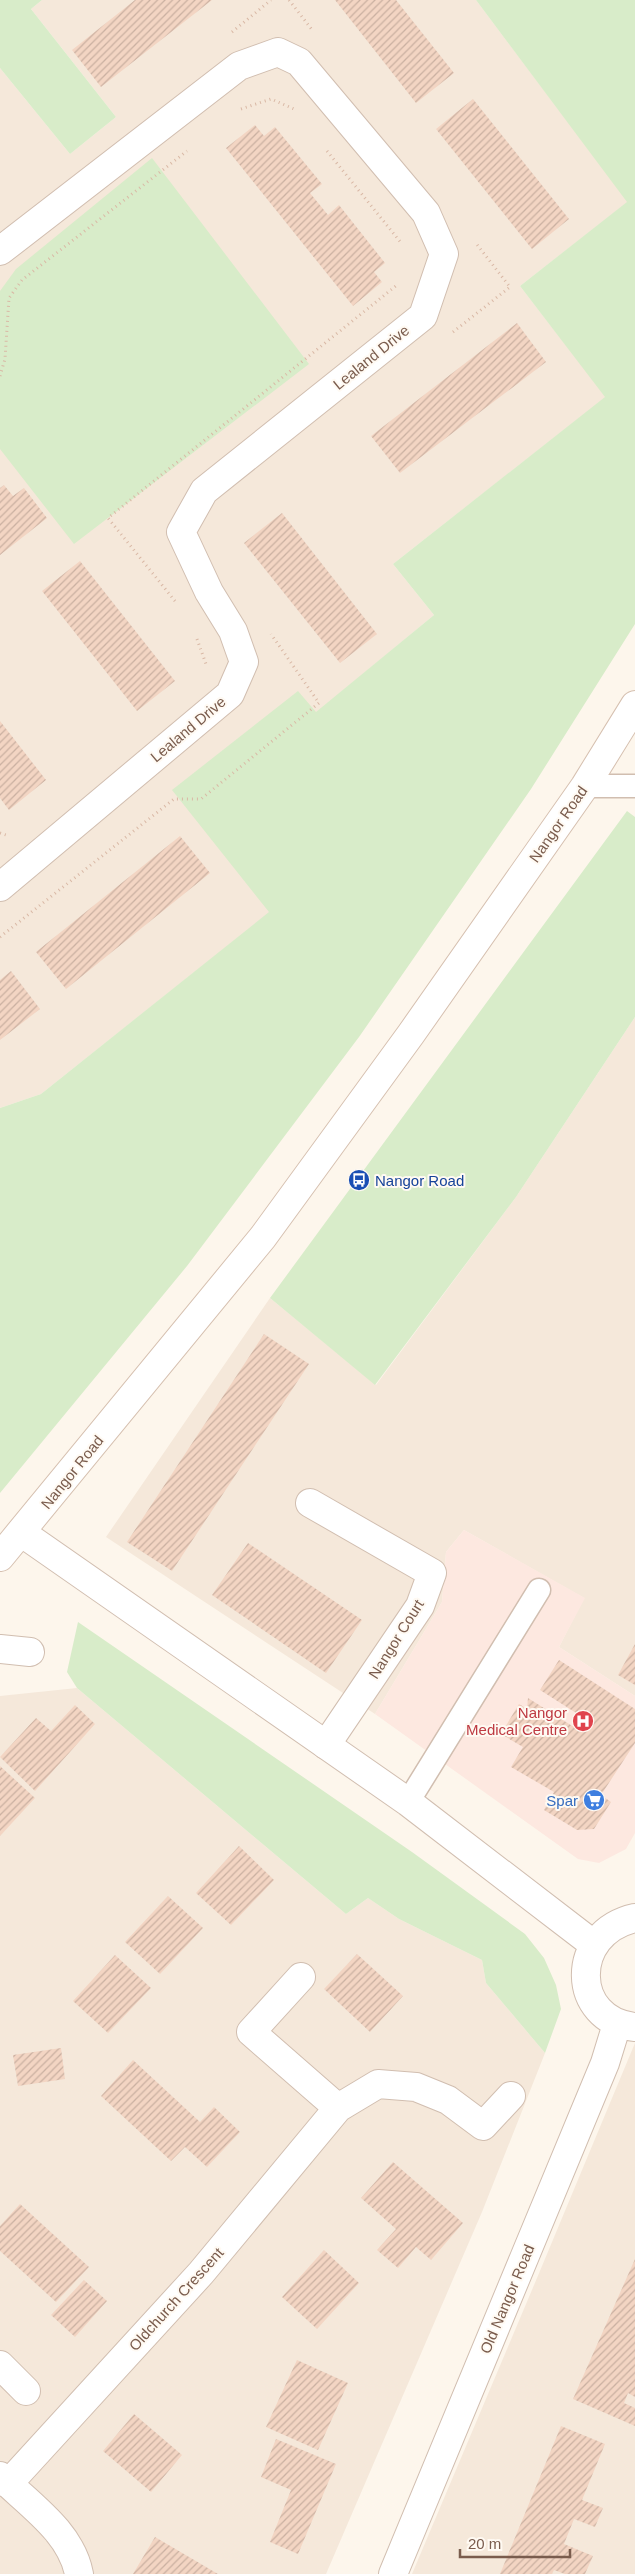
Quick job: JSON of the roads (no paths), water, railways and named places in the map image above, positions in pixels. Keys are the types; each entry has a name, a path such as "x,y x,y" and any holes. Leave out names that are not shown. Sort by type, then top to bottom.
{"street":[{"name":"Lealand Drive","path":"0,251 240,66 278,52 299,62 426,213 444,254 423,316 204,491 181,532 209,592 233,631 244,662 230,694 0,887"},
{"name":"Nangor Road","path":"0,1557 22,1533 263,1237 411,1034 585,786 635,705"},
{"name":"Nangor Court","path":"310,1503 432,1573 420,1606 326,1745"},
{"path":"22,1533 408,1802 593,1944"},
{"path":"0,1649 30,1652"},
{"path":"626,2025 598,2008 589,1994 586,1977 587,1960 593,1944 605,1930 620,1921 635,1918"},
{"path":"301,1977 251,2032 338,2108"},
{"name":"Old Nangor Road","path":"392,2574 605,2064 626,2025"},
{"name":"Oldchurch Crescent","path":"79,2574 76,2559 64,2536 4,2480 201,2273 338,2108 378,2084 416,2087 448,2100 483,2126 511,2096"},
{"path":"0,2365 26,2391"}],"lane":[{"path":"585,786 635,786"},
{"path":"408,1802 539,1590"}],"place":[{"name":"Nangor Road","path":"359,1180"},
{"name":"Nangor Medical Centre","path":"583,1721"},
{"name":"Spar","path":"594,1800"}]}
